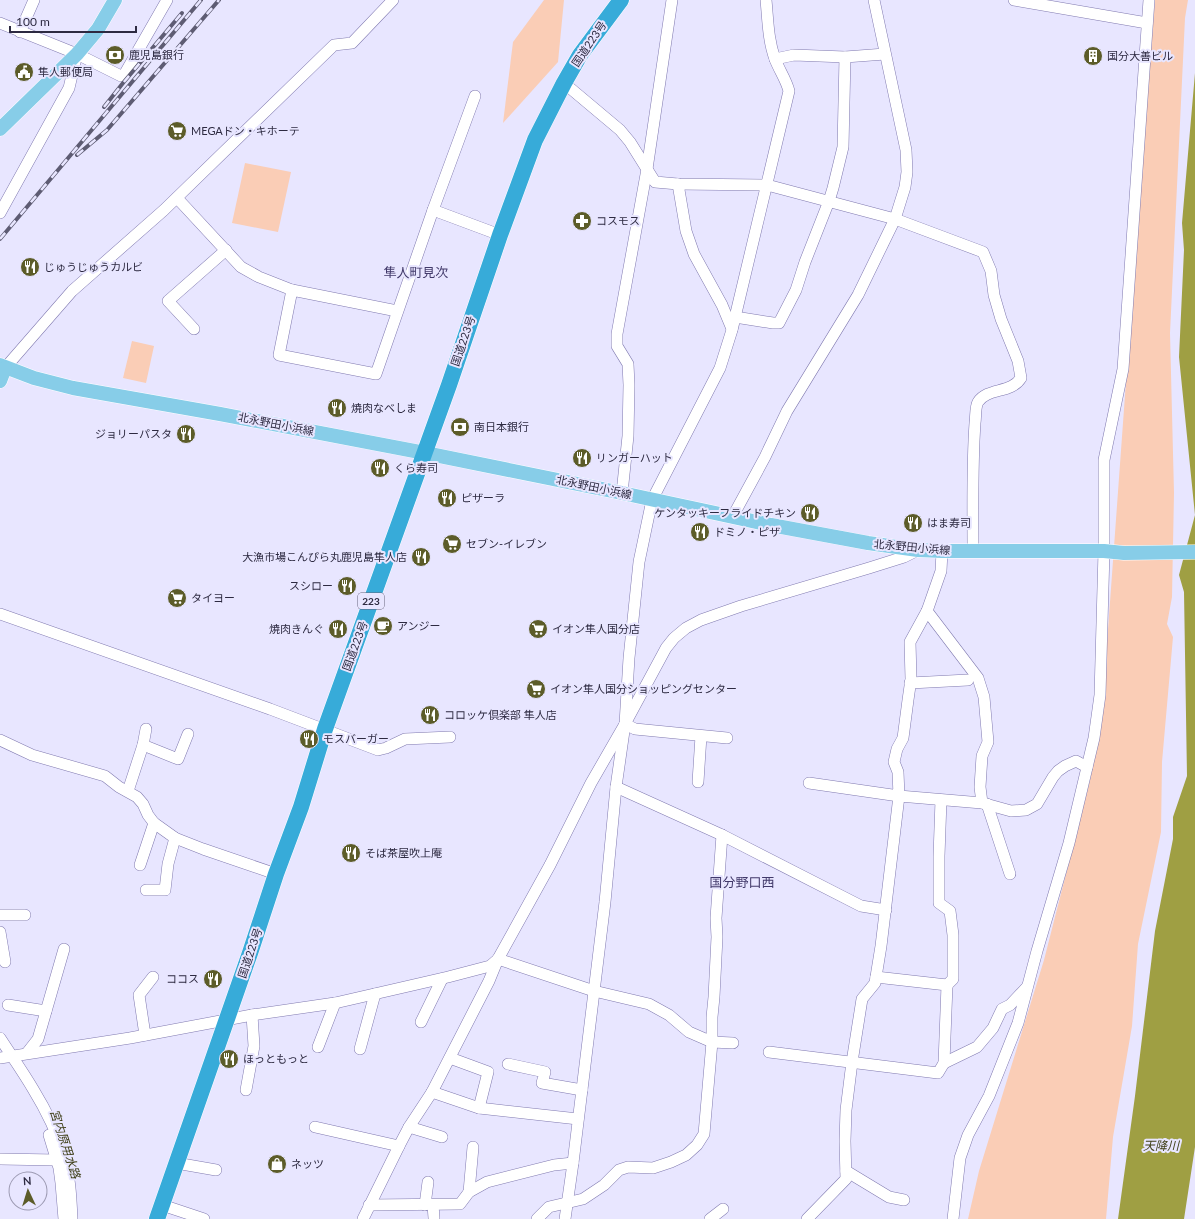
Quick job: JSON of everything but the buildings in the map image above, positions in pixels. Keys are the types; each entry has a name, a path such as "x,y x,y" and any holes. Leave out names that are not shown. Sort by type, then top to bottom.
{"highway":[{"name":"国道223号","path":"159,1212 250,953 276,874 301,807 325,730 425,453 500,235 536,140 564,83 580,55 621,0"}],"main road":[{"path":"1,127 77,54 98,29 116,0"},
{"name":"北永野田小浜線","path":"2,371 73,388 425,453 868,543 918,550 942,551 1104,551 1124,553 1195,552"}],"street":[{"path":"20,32 34,0"},
{"path":"0,23 77,54 121,76 124,75 167,0"},
{"path":"2,371 72,291 177,198 334,45 352,43 393,0"},
{"path":"622,492 628,436 629,385 628,364 617,346 617,334 647,170 672,0"},
{"path":"565,1219 608,879 616,787 625,724 629,658 639,562 652,500 720,368 732,330 789,91 775,59 769,35 766,0"},
{"path":"733,516 765,457 787,411 858,295 895,219 905,187 907,172 906,150 874,0"},
{"path":"1014,0 1147,23"},
{"path":"953,1219 960,1158 968,1135 989,1096 1018,1023 1036,951 1069,843 1094,738 1100,696 1104,551 1104,460 1123,369 1149,0"},
{"path":"2,206 69,88 77,54"},
{"path":"775,59 794,55 845,57 885,54"},
{"path":"735,317 779,323 796,290 829,202 842,147 845,57"},
{"path":"564,83 620,130 630,142 655,182 678,184 767,185 895,219 982,252 991,271 994,294 1001,319 1020,368 1021,378 1018,383 1004,390 986,394 977,404 973,448 973,551"},
{"path":"292,290 279,355 376,374 397,311 475,96"},
{"path":"678,184 686,231 694,254 722,305 732,330"},
{"path":"177,198 241,267 260,277 292,290 397,311"},
{"path":"433,210 500,235"},
{"path":"194,329 168,301 226,250"},
{"path":"365,1215 409,1127 432,1092 450,1058 489,981 498,959 550,864 591,783 666,648 674,638 686,628 701,620 741,606 904,557 918,550"},
{"path":"807,1219 846,1179 846,1110 862,999 875,983 886,910 899,796 898,772 894,762 896,749 903,738 910,683 910,642 927,611 941,571 942,551"},
{"path":"927,611 978,678 984,697 988,742 982,756 980,787 984,804 1010,874"},
{"path":"0,614 270,709 378,750 405,739 450,737"},
{"path":"910,683 968,680"},
{"path":"625,724 635,729 727,738"},
{"path":"128,791 143,745 146,729"},
{"path":"143,745 178,759 188,734"},
{"path":"698,782 701,736"},
{"path":"0,740 13,745 32,756 105,776 119,787 137,797 154,823 176,838 203,849 276,874"},
{"path":"809,783 899,796 984,804 1011,811 1026,810 1037,804 1053,777 1065,766 1076,761 1087,767"},
{"path":"616,787 722,835 861,906 886,910"},
{"path":"769,1052 938,1073 944,1063 947,985 953,979 953,935 950,911 939,904 941,800"},
{"path":"140,865 154,823"},
{"path":"537,1219 549,1208 583,1200 604,1185 619,1170 628,1167 653,1168 686,1155 697,1145 704,1134 712,1042 717,937 716,918 722,835"},
{"path":"146,890 165,890 168,864 176,838"},
{"path":"0,915 25,915"},
{"path":"0,932 5,962"},
{"path":"27,1053 38,1039 64,949"},
{"path":"3,1056 146,1035 335,1003 442,979 490,966 498,959"},
{"path":"498,959 594,991 649,1004 670,1015 689,1032 712,1042 733,1043"},
{"path":"146,1035 139,995 153,977"},
{"path":"876,977 947,985"},
{"path":"421,1022 442,979"},
{"path":"944,1063 977,1047 993,1028 1002,1009 1010,1005 1027,987"},
{"path":"360,1049 375,994"},
{"path":"318,1047 335,1003"},
{"path":"8,1005 46,1011"},
{"path":"246,1090 254,1046 252,1016"},
{"path":"0,1038 3,1056 35,1105 48,1130 59,1168 64,1219"},
{"path":"3,1056 38,1096 45,1110 63,1153 68,1173 72,1219"},
{"path":"450,1058 488,1072 480,1108"},
{"path":"508,1064 524,1064 545,1072 542,1083 582,1090"},
{"path":"432,1092 480,1108 578,1118"},
{"path":"315,1127 399,1146"},
{"path":"409,1127 442,1137"},
{"path":"469,1192 473,1147"},
{"path":"0,1159 56,1160"},
{"path":"176,1163 216,1170"},
{"path":"365,1215 429,1205 460,1204 469,1192 487,1182 554,1165 573,1163"},
{"path":"846,1171 888,1197 904,1200"},
{"path":"428,1182 429,1205 434,1218"},
{"path":"710,1219 723,1209"},
{"path":"159,1212 204,1219"}],"shaded area":[{"path":"544,0 564,0 558,62 503,123 513,42"},
{"path":"1155,0 1188,0 1185,18 1170,333 1174,493 1172,597 1167,624 1173,637 1162,762 1161,832 1138,944 1132,1026 1113,1137 1106,1219 968,1219 979,1171 1044,960 1090,780 1105,671"},
{"path":"245,163 291,172 278,232 232,223"},
{"path":"132,341 154,346 146,383 123,378"}],"water":[{"path":"1195,73 1195,515 1179,357 1184,250 1182,223"},
{"name":"天降川","path":"1195,515 1195,1147 1184,1219 1118,1219 1155,931 1173,839 1173,817 1187,776 1184,592 1179,575"}],"railway":[{"path":"0,239 201,0"},
{"path":"77,155 107,130 219,0"},
{"path":"104,107 182,13"}],"place":[{"name":"鹿児島銀行","path":"115,55"},
{"name":"国分大善ビル","path":"1093,56"},
{"name":"隼人郵便局","path":"24,72"},
{"name":"MEGAドン・キホーテ","path":"177,131"},
{"name":"コスモス","path":"582,221"},
{"name":"じゅうじゅうカルビ","path":"30,267"},
{"name":"焼肉なべしま","path":"337,408"},
{"name":"南日本銀行","path":"460,427"},
{"name":"ジョリーパスタ","path":"186,434"},
{"name":"リンガーハット","path":"582,458"},
{"name":"くら寿司","path":"380,468"},
{"name":"ピザーラ","path":"447,498"},
{"name":"ケンタッキーフライドチキン","path":"810,513"},
{"name":"はま寿司","path":"913,523"},
{"name":"ドミノ・ピザ","path":"700,532"},
{"name":"セブン-イレブン","path":"452,544"},
{"name":"大漁市場こんぴら丸鹿児島隼人店","path":"421,557"},
{"name":"スシロー","path":"347,586"},
{"name":"タイヨー","path":"177,598"},
{"name":"アンジー","path":"383,626"},
{"name":"焼肉きんぐ","path":"338,629"},
{"name":"イオン隼人国分店","path":"538,629"},
{"name":"イオン隼人国分ショッピングセンター","path":"536,689"},
{"name":"コロッケ倶楽部 隼人店","path":"430,715"},
{"name":"モスバーガー","path":"309,739"},
{"name":"そば茶屋吹上庵","path":"351,853"},
{"name":"ココス","path":"213,979"},
{"name":"ほっともっと","path":"229,1059"},
{"name":"ネッツ","path":"277,1164"}],"district":[{"name":"隼人町見次","path":"416,272"},
{"name":"国分野口西","path":"742,882"}],"water label":[{"name":"宮内原用水路","path":"65,1144"}]}
